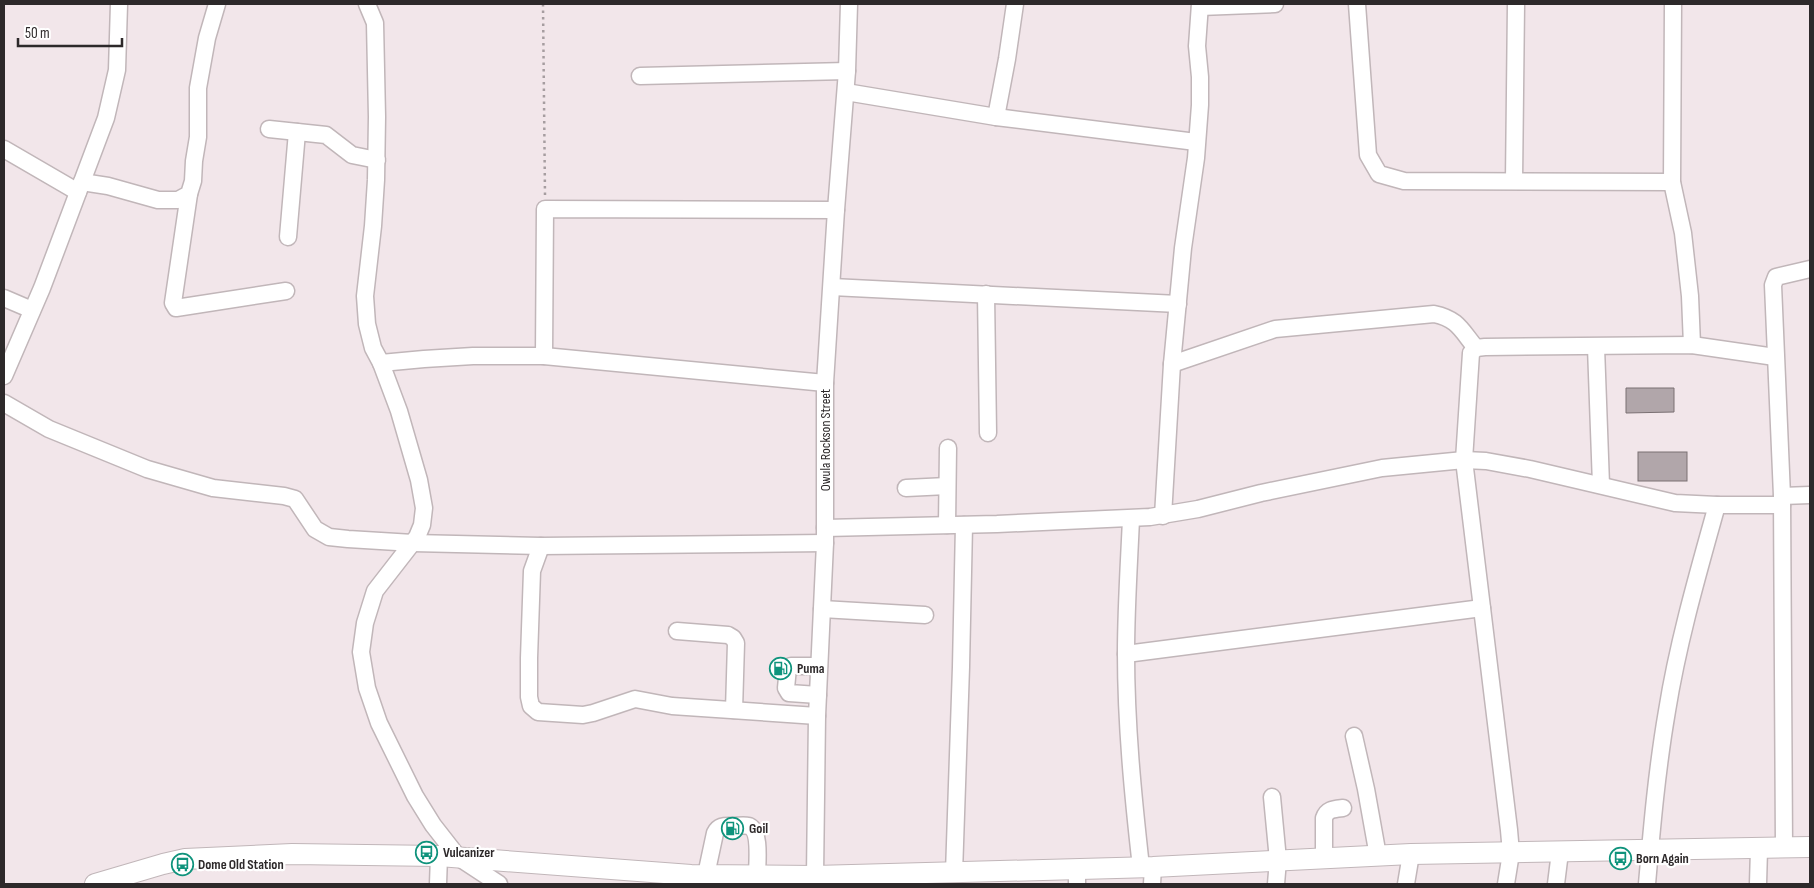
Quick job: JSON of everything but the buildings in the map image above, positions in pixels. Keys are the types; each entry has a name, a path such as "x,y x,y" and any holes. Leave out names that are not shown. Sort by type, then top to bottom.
{"main road":[{"path":"95,884 162,864 194,858 292,854 448,856 568,867 706,875 906,879 954,873 1077,877 1149,873 1278,860 1411,854 1810,847"}],"street":[{"path":"4,376 32,310 106,118 117,70 119,4"},
{"path":"217,4 205,47 198,88 198,137 193,181 189,194 173,303 176,308 286,291"},
{"path":"367,4 375,23 377,160 373,226 365,296 367,324 373,348 399,411 419,480 424,508 422,526 412,543 375,591 365,623 361,652 367,688 379,723 395,758 433,825 448,856 499,884"},
{"name":"Owula Rockson Street","path":"815,876 817,716 825,536 825,383 846,92 849,4"},
{"path":"996,117 1016,4"},
{"path":"1163,516 1172,364 1200,105 1197,46 1200,5 1275,4"},
{"path":"1357,4 1368,155 1378,174 1404,181 1672,182"},
{"path":"1514,180 1516,4"},
{"path":"1673,4 1672,182 1683,233 1690,296 1692,345"},
{"path":"640,76 847,71"},
{"path":"846,92 996,117 1196,142"},
{"path":"269,129 326,135 352,155 377,160"},
{"path":"288,236 297,132"},
{"path":"4,149 80,187 108,186 158,200 178,200 189,194"},
{"path":"544,356 545,209 836,210"},
{"path":"1784,848 1782,500 1774,280 1776,277 1810,269"},
{"path":"832,286 1178,304"},
{"path":"986,294 988,433"},
{"path":"4,298 32,310"},
{"path":"1172,364 1275,329 1434,314 1449,317 1458,325 1476,348"},
{"path":"1506,884 1510,853 1509,830 1464,460 1471,353 1476,348 1692,345 1776,358"},
{"path":"1596,347 1601,485"},
{"path":"381,364 472,356 544,356 825,383"},
{"path":"4,403 48,430 147,469 213,488 284,496 295,499 315,529 329,537 412,543 541,546 825,536 947,525 1131,519 1163,516 1198,509 1261,493 1382,468 1464,460 1495,463 1601,485 1675,503 1717,505 1782,500 1810,495"},
{"path":"947,525 948,448"},
{"path":"906,488 947,486"},
{"path":"1646,884 1657,780 1667,710 1696,578 1717,505"},
{"path":"1131,519 1126,654 1131,780 1149,873"},
{"path":"954,873 964,525"},
{"path":"541,546 532,571 529,658 529,697 531,706 538,712 583,715 635,699 672,706 817,716"},
{"path":"1126,654 1482,608"},
{"path":"822,609 925,615"},
{"path":"677,631 728,635 734,638 736,643 734,710"},
{"path":"818,695 790,693 786,688 786,671 792,666 819,666"},
{"path":"1354,736 1378,856"},
{"path":"1272,797 1278,860 1276,884"},
{"path":"1324,858 1324,818 1329,810 1342,808"},
{"path":"706,875 715,833 718,828 722,826 748,826 754,830 757,836 757,876"},
{"path":"1758,884 1759,849"},
{"path":"1556,884 1560,852"},
{"path":"1406,884 1411,854"},
{"path":"438,884 448,856"}],"path":[{"path":"543,4 545,209"}],"place":[{"name":"Puma","path":"781,668"},
{"name":"Goil","path":"733,828"},
{"name":"Vulcanizer","path":"427,852"},
{"name":"Born Again","path":"1620,858"},
{"name":"Dome Old Station","path":"182,864"}]}
